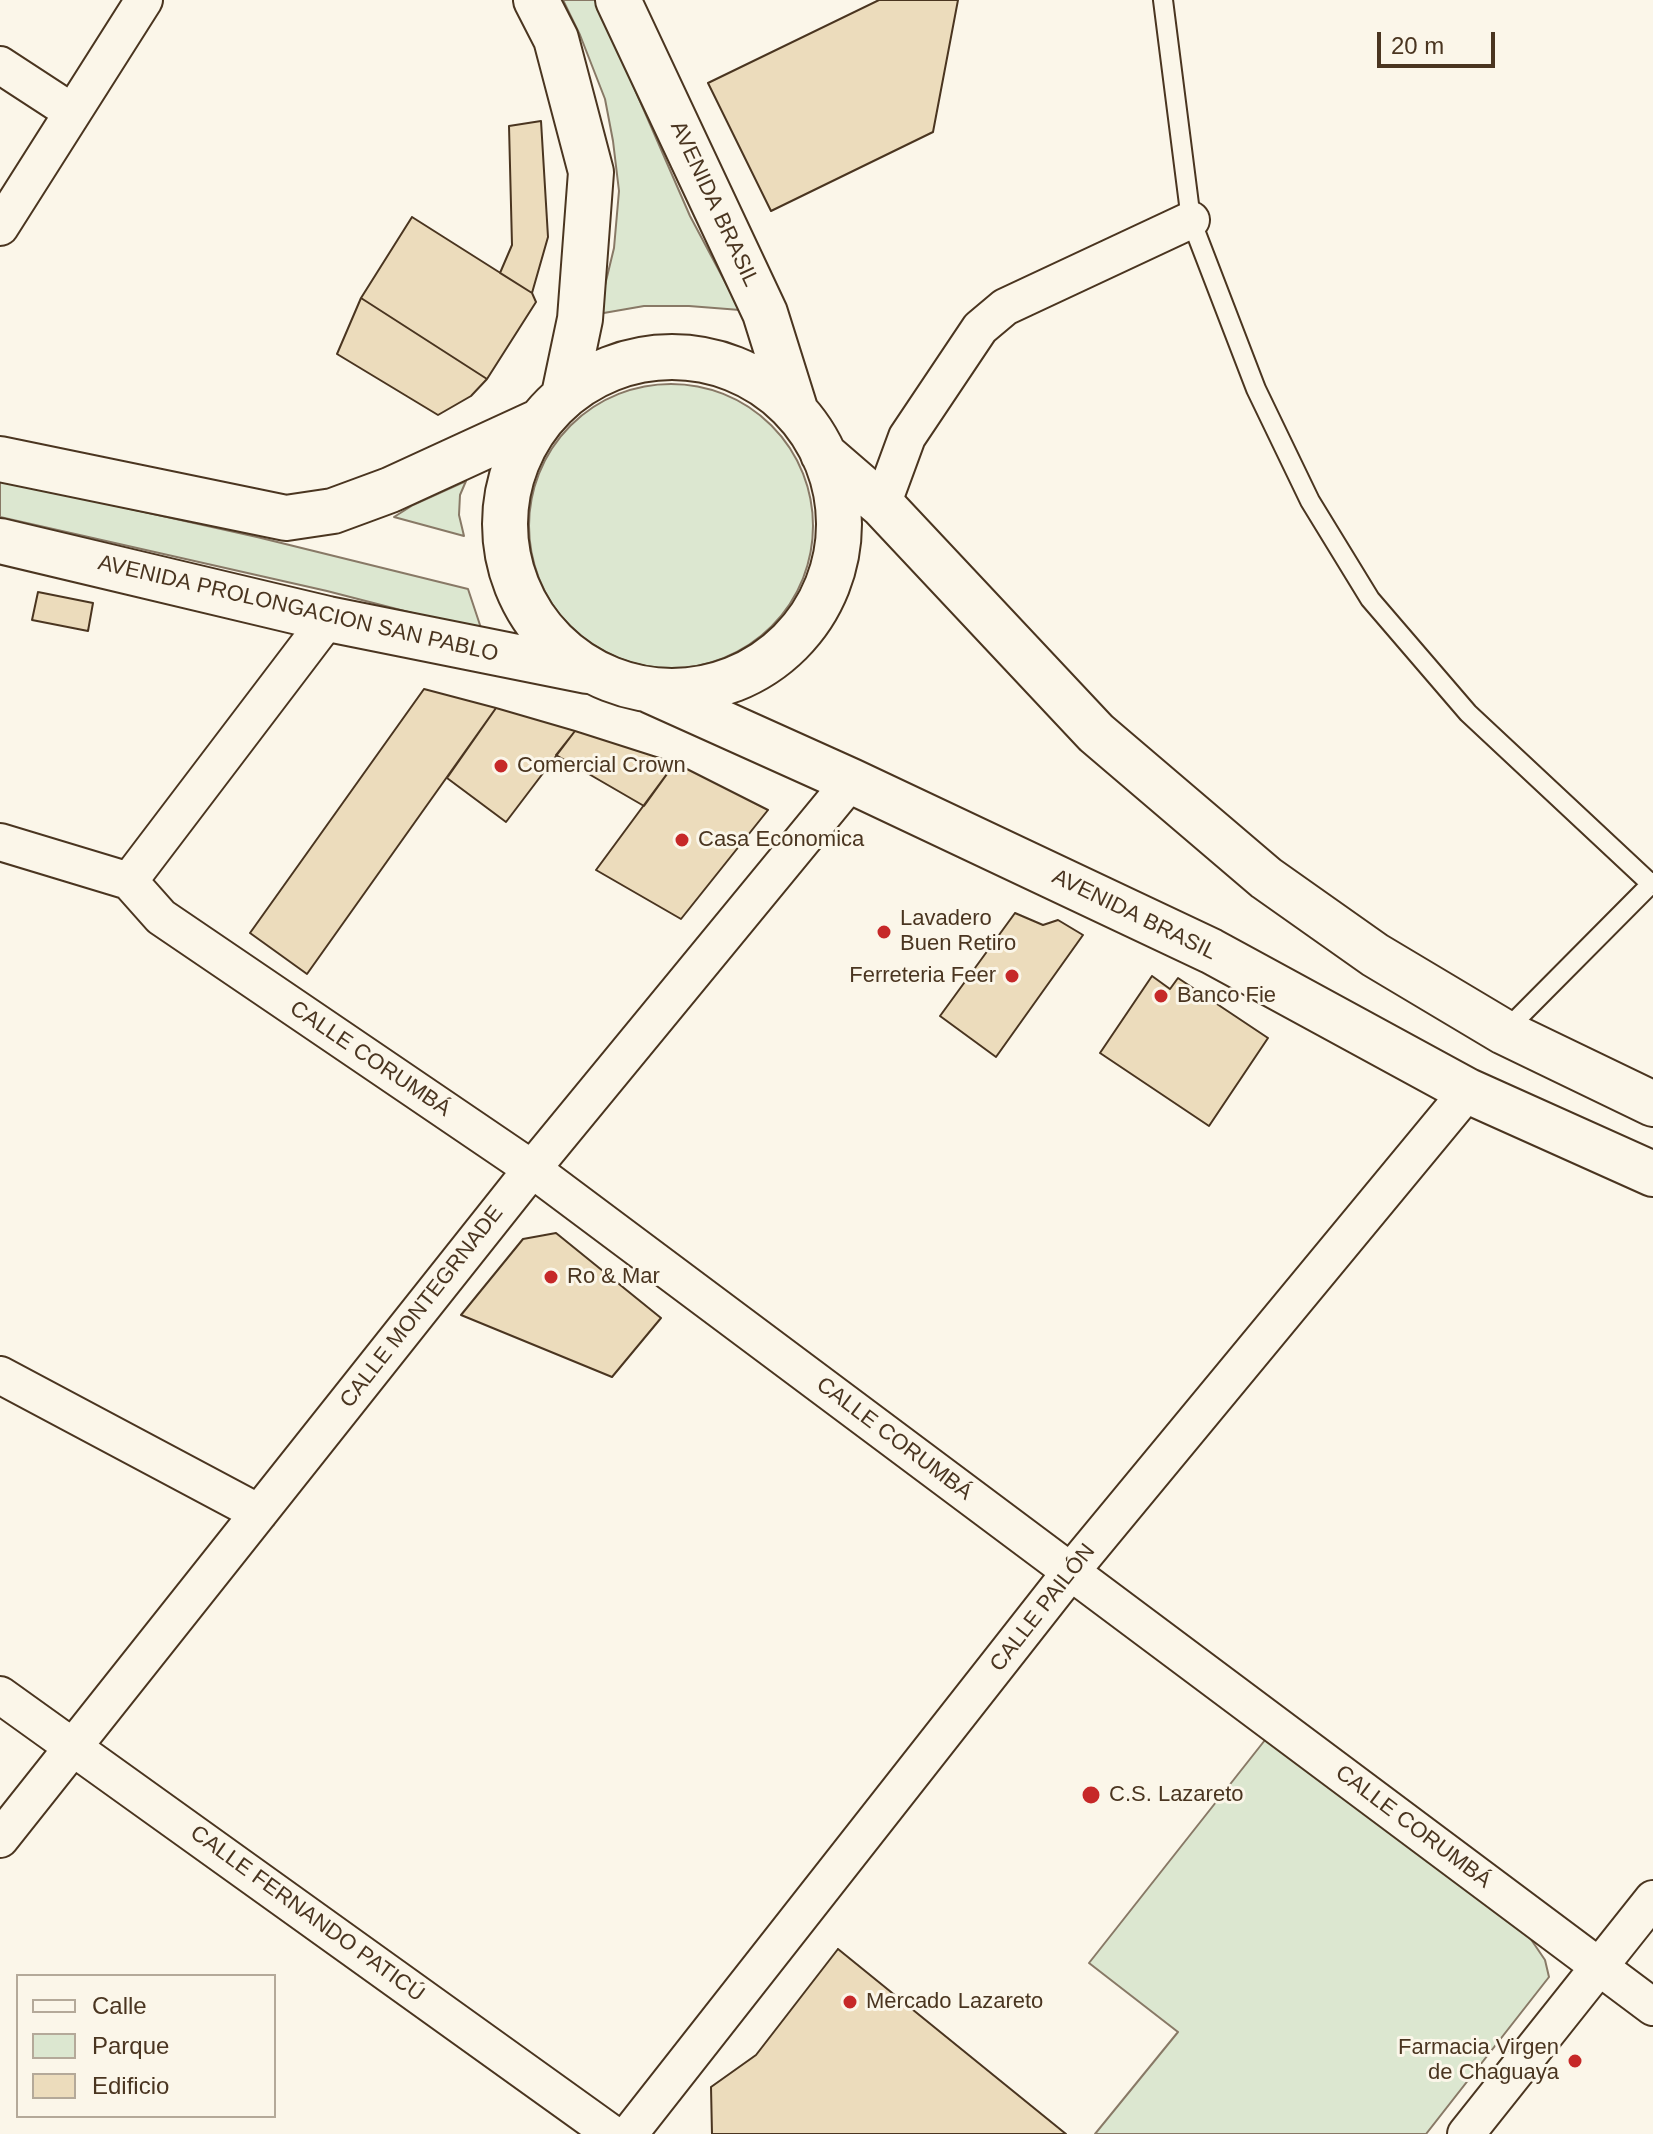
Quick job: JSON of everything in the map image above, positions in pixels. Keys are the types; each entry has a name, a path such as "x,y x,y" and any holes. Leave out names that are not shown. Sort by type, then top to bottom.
{"main road":[{"path":"0,459 286,518 333,511 390,490 551,408 580,383 615,366 654,358 693,358 722,365 749,376 774,392 796,412 823,454 835,489 839,536 830,582 813,615 775,657 743,677 689,691 651,691 614,681 563,651 536,623 510,570 504,531 507,492 518,455 551,408 580,319 591,172 556,39 536,0"},
{"name":"AVENIDA BRASIL","path":"618,0 765,313 796,412"},
{"path":"823,454 882,505 1096,733 1266,878 1375,955 1504,1032 1653,1104"},
{"name":"AVENIDA PROLONGACION SAN PABLO","path":"0,541 328,619 596,673"},
{"name":"AVENIDA BRASIL","path":"651,691 851,781 1211,951 1468,1091 1653,1174"}],"street":[{"path":"0,227 144,0"},
{"path":"0,65 72,112"},
{"path":"882,505 907,437 980,328 1005,307 1191,220"},
{"path":"0,842 129,881 328,619"},
{"name":"CALLE MONTEGRNADE","path":"0,1839 532,1169 851,781"},
{"name":"CALLE CORUMBÁ","path":"129,881 161,917 532,1169 1653,2007"},
{"name":"CALLE PAILÓN","path":"629,2134 1072,1570 1468,1091"},
{"path":"0,1375 259,1513"},
{"name":"CALLE FERNANDO PATICÚ","path":"0,1695 612,2134"},
{"path":"1466,2134 1653,1899"}],"lane":[{"path":"1163,0 1191,220 1263,403 1310,501 1370,599 1468,713 1652,883 1504,1032"}],"green space":[{"path":"563,0 596,0 690,216 740,310 644,306 598,314 614,248 619,191 605,99"},
{"path":"671,384 712,390 738,401 761,416 781,436 796,459 807,485 813,526 807,567 796,593 781,616 761,636 738,651 712,662 671,668 630,662 604,651 581,636 561,616 546,593 535,567 529,526 535,485 546,459 561,436 581,416 604,401 630,390"},
{"path":"0,480 257,537 468,589 482,631 327,591 0,517"},
{"path":"466,481 460,495 459,515 464,536 394,517 413,505"},
{"path":"1265,1740 1526,1932 1545,1960 1549,1977 1426,2134 1095,2134 1178,2032 1089,1963"}],"building":[{"path":"879,0 958,0 933,132 771,211 708,83"},
{"path":"541,121 548,237 532,293 500,273 512,245 509,126"},
{"path":"412,217 532,293 536,302 487,379 361,298"},
{"path":"361,298 487,379 471,396 438,415 337,354"},
{"path":"38,592 93,603 88,631 32,620"},
{"path":"424,689 496,708 307,974 250,933"},
{"name":"Comercial Crown","path":"496,708 575,731 506,822 447,778"},
{"path":"575,731 675,763 644,806 556,755"},
{"name":"Casa Economica","path":"675,763 768,810 681,919 596,870"},
{"name":"Ferreteria Feer","path":"1015,913 1043,925 1058,920 1083,935 996,1057 940,1016"},
{"path":"1152,976 1170,989 1178,978 1268,1038 1209,1126 1100,1053"},
{"name":"Ro & Mar","path":"556,1233 661,1318 612,1377 461,1315 523,1239"},
{"name":"Mercado Lazareto","path":"838,1949 1066,2134 712,2134 711,2087 756,2055"}],"place":[{"name":"Comercial Crown","path":"501,766"},
{"name":"Casa Economica","path":"682,840"},
{"name":"Lavadero Buen Retiro","path":"884,932"},
{"name":"Ferreteria Feer","path":"1012,976"},
{"name":"Banco Fie","path":"1161,996"},
{"name":"Ro & Mar","path":"551,1277"},
{"name":"C.S. Lazareto","path":"1091,1795"},
{"name":"Mercado Lazareto","path":"850,2002"},
{"name":"Farmacia Virgen de Chaguaya","path":"1575,2061"}]}
